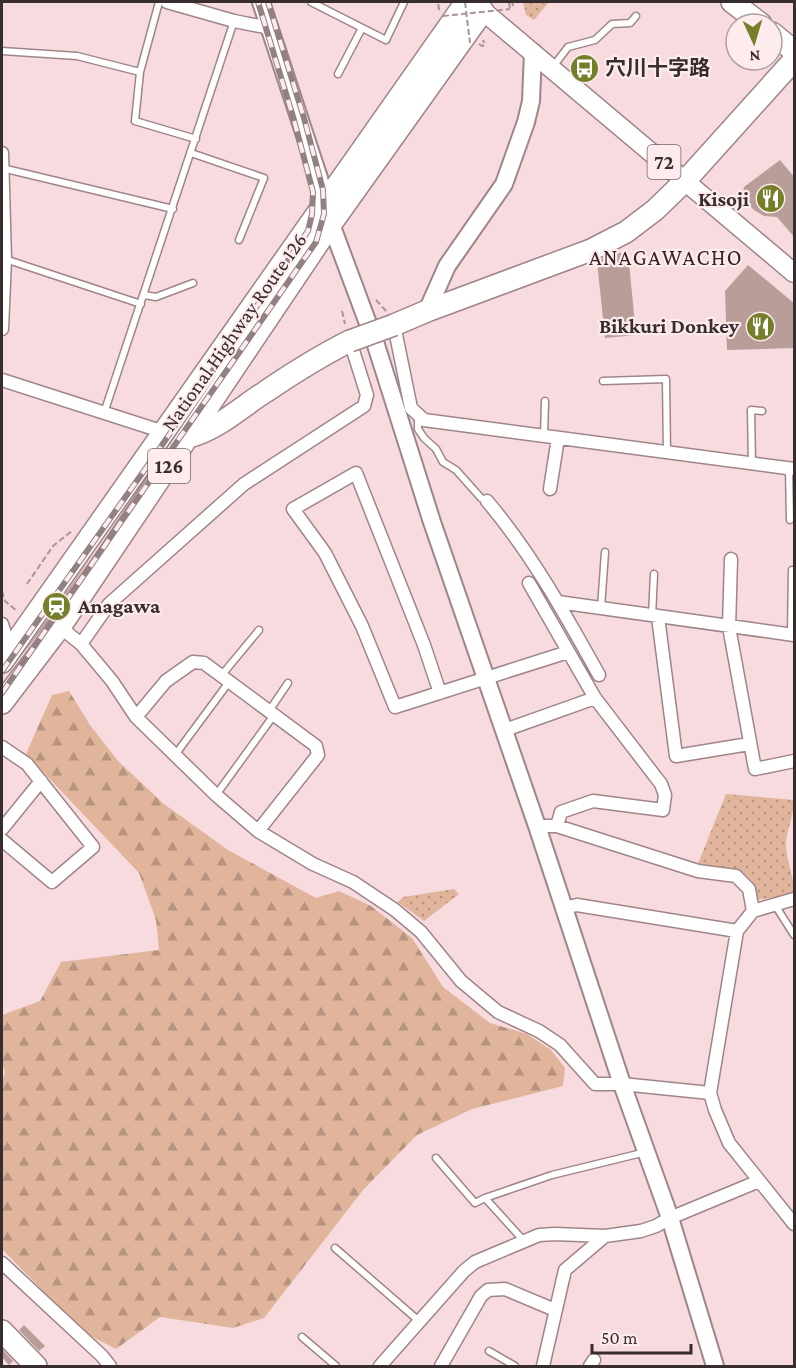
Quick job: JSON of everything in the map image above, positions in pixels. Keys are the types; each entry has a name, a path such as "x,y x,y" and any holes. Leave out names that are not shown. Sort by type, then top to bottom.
{"highway":[{"path":"732,2 745,12"},
{"name":"National Highway Route 126","path":"6,656 164,432 328,214 474,5"},
{"name":"National Highway Route 126","path":"189,437 201,434 226,419 348,337 427,311 591,250 626,232 655,210 686,180 795,60"},
{"name":"National Highway Route 126","path":"2,703 60,627 189,437 328,214"},
{"path":"2,1331 36,1366"}],"main road":[{"name":"72","path":"474,5 795,273"}],"street":[{"path":"167,2 234,21 270,28"},
{"path":"261,2 320,178 328,214 376,345 432,522 505,730 622,1084 670,1218 715,1366"},
{"path":"427,311 447,266 504,184 531,101 533,52"},
{"path":"2,153 5,259 2,329"},
{"path":"393,321 411,408 424,420 792,468"},
{"path":"81,644 109,604 244,484 364,406 367,395 348,337"},
{"path":"2,380 164,432"},
{"path":"550,489 558,438"},
{"path":"440,693 424,645 356,473 293,509 325,553 362,626 395,707 440,693 568,651"},
{"path":"487,501 525,550 558,602 599,675"},
{"path":"731,559 729,627 755,769 795,761"},
{"path":"529,583 595,698 661,784 664,795 663,810 593,801 561,812 557,826"},
{"path":"558,602 793,634"},
{"path":"655,616 676,756 749,744"},
{"path":"2,624 6,656"},
{"path":"60,627 81,644 112,681 136,717 216,795 258,831 313,864 353,882 395,910 421,932 461,981 498,1012 539,1031 560,1045 595,1084 622,1084 710,1093"},
{"path":"136,717 166,681 193,662 204,663 316,746 318,755 258,831"},
{"path":"505,730 595,698"},
{"path":"2,747 27,764 93,847 52,882 2,840"},
{"path":"2,829 41,781"},
{"path":"537,826 557,826 698,871 736,876 749,889 753,911"},
{"path":"795,899 753,911 737,931 710,1093 729,1143 795,1224"},
{"path":"563,908 577,904 737,931"},
{"path":"380,1366 475,1262 539,1235 605,1236 640,1231 759,1181"},
{"path":"543,1366 565,1270 605,1236"},
{"path":"2,1263 110,1366"},
{"path":"441,1366 481,1296 488,1290 505,1289 555,1310"}],"lane":[{"path":"159,2 140,72 135,121 196,139"},
{"path":"310,2 386,40 404,2"},
{"path":"552,69 568,47 595,40 612,24 630,23 636,16"},
{"path":"104,413 234,21"},
{"path":"338,74 362,28"},
{"path":"2,51 77,57 140,72"},
{"path":"191,153 264,178 239,240"},
{"path":"2,168 173,209"},
{"path":"5,259 141,304"},
{"path":"144,295 156,297 193,283"},
{"path":"603,381 666,379 667,453"},
{"path":"544,437 545,401"},
{"path":"752,464 751,410 762,411"},
{"path":"418,414 418,429 436,449 443,462 456,470 487,501"},
{"path":"790,520 792,468"},
{"path":"601,608 605,552"},
{"path":"792,570 793,634"},
{"path":"654,574 655,616"},
{"path":"175,754 259,630"},
{"path":"216,795 272,713 288,683"},
{"path":"774,904 795,935"},
{"path":"436,1158 475,1203 552,1175 647,1152"},
{"path":"485,1198 524,1241"},
{"path":"334,1248 420,1322"},
{"path":"302,1337 336,1366"},
{"path":"489,1351 515,1366"}],"path":[{"path":"441,2 438,2 441,16 474,5 510,9 510,2"},
{"path":"510,2 513,6"},
{"path":"470,43 474,5"},
{"path":"370,293 393,321"},
{"path":"342,311 348,337"},
{"path":"32,576 40,581"},
{"path":"2,591 5,601 20,614"}],"green space":[{"path":"523,2 549,2 534,20 526,15"},
{"path":"69,691 90,725 118,761 164,804 228,850 316,898 339,891 371,906 412,938 443,987 490,1023 527,1034 551,1050 565,1068 563,1086 472,1109 417,1135 363,1190 264,1318 233,1328 160,1317 116,1349 83,1332 2,1249 2,1082 5,1072 2,1064 2,1015 40,1001 61,962 159,950 156,920 139,873 26,754 52,695"},
{"path":"726,794 794,800 786,847 794,894 757,900 752,881 742,872 697,866"},
{"path":"454,889 459,894 424,921 398,902 403,897"}],"building":[{"name":"Kisoji","path":"780,160 795,178 795,238 777,217 764,216 754,210 747,203 743,194 744,187"},
{"path":"628,252 636,335 605,338 597,261 612,254"},
{"name":"Bikkuri Donkey","path":"748,265 795,304 795,348 727,350 725,291"},
{"path":"94,553 50,620 21,656"},
{"path":"24,1325 45,1346 39,1351 19,1330"},
{"path":"2,1349 13,1361 9,1365 2,1357"}],"railway":[{"path":"2,671 158,451 308,231 312,214 313,192 258,2"},
{"path":"2,693 316,242 324,214 323,190 304,118 268,2"}],"place":[{"name":"穴川十字路","path":"584,68"},
{"name":"Kisoji","path":"770,199"},
{"name":"Bikkuri Donkey","path":"760,326"},
{"name":"Anagawa","path":"57,606"}],"district":[{"name":"ANAGAWACHO","path":"666,257"}]}
